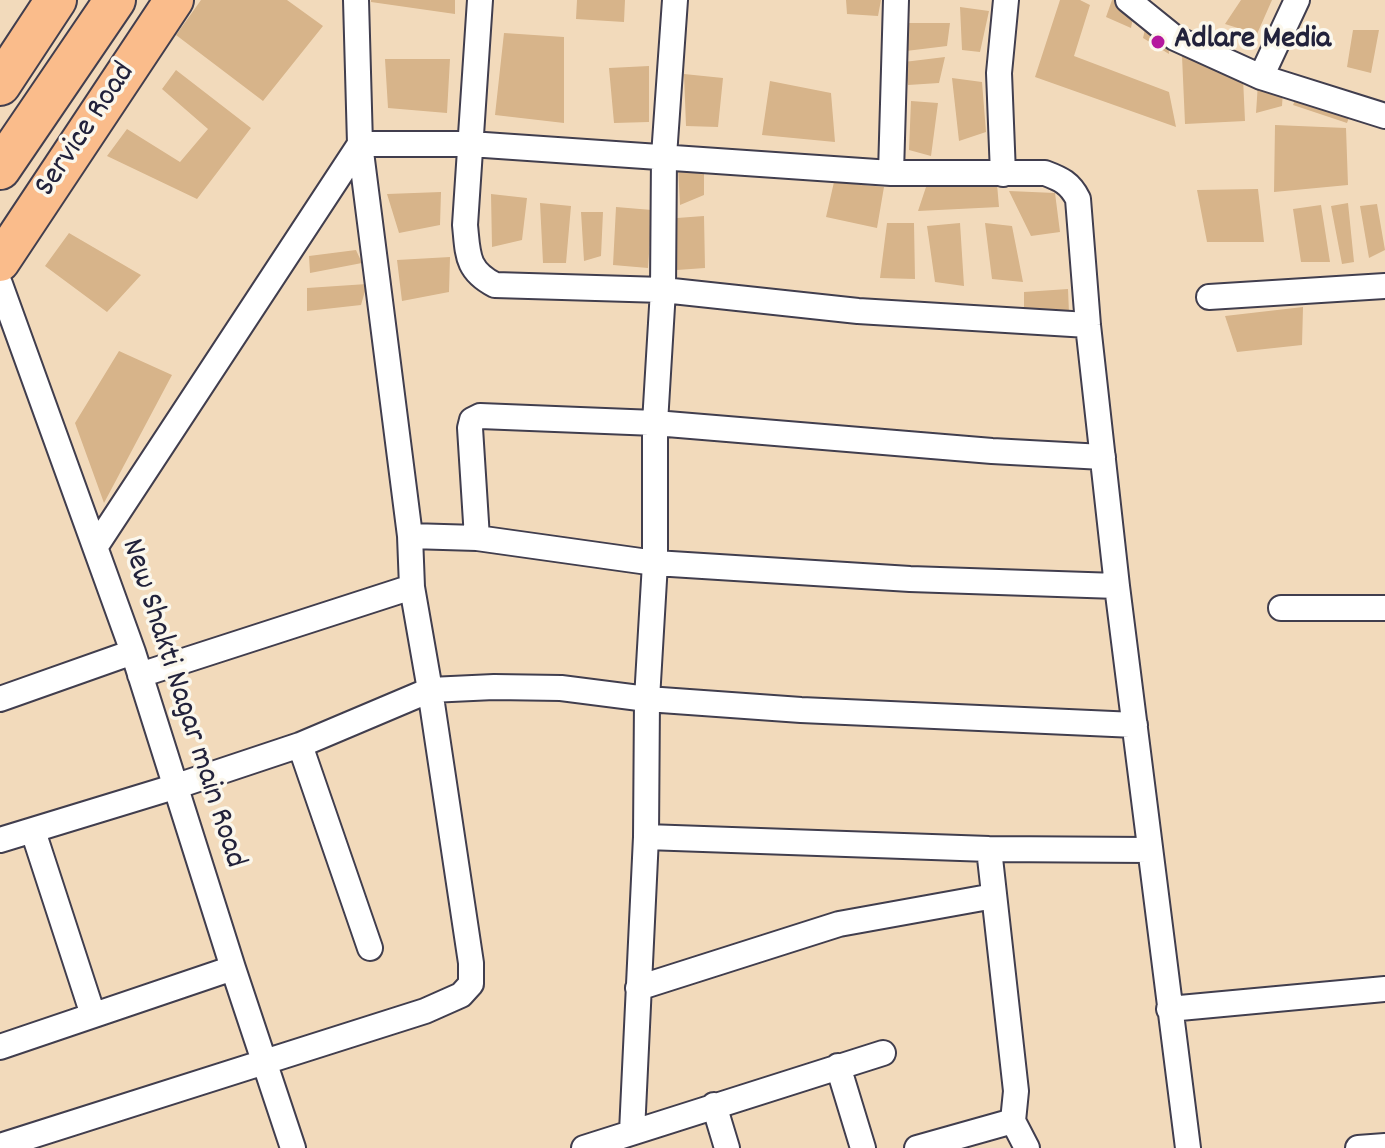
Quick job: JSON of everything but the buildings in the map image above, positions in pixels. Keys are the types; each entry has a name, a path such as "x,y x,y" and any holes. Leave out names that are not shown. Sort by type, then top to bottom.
{"highway":[{"path":"3,75 56,0"},
{"path":"0,169 115,0"}],"main road":[{"name":"Service Road","path":"0,262 174,0"}],"street":[{"path":"0,1146 448,1002 461,995 471,984 471,963 412,587 410,536 360,144 356,0"},
{"path":"480,0 465,225 469,260 479,277 495,285 663,290 858,311 1088,325"},
{"path":"632,1132 646,837 647,699 655,563 655,423 663,290 664,156 675,0"},
{"path":"891,173 896,0"},
{"path":"1003,174 999,73 1006,0"},
{"path":"1128,0 1175,38 1261,77 1385,116"},
{"path":"1261,77 1297,0"},
{"path":"360,144 470,144 891,173 1045,173 1063,179 1073,189 1078,199 1088,325 1117,586 1188,1148"},
{"path":"96,546 360,144"},
{"name":"New Shakti Nagar main Road","path":"0,284 137,663 293,1148"},
{"path":"1209,297 1385,286"},
{"path":"477,538 470,437 472,420 490,415 655,423 992,451 1103,457"},
{"path":"410,536 477,538 655,563 910,579 1117,586"},
{"path":"0,699 412,587"},
{"path":"1281,608 1385,608"},
{"path":"0,840 300,745 430,690 561,688 647,699 890,715 1135,725"},
{"path":"300,745 370,948"},
{"path":"33,831 93,1015"},
{"path":"646,837 989,849 1150,850"},
{"path":"989,849 1016,1091 1013,1121 1027,1148"},
{"path":"638,988 839,924 994,896"},
{"path":"0,1047 233,968"},
{"path":"1169,1009 1385,989"},
{"path":"586,1148 883,1053"},
{"path":"838,1066 863,1148"},
{"path":"714,1105 727,1148"},
{"path":"917,1148 1013,1121"},
{"path":"1358,1148 1385,1146"}],"place":[{"name":"Adlare Media","path":"1158,42"}]}
